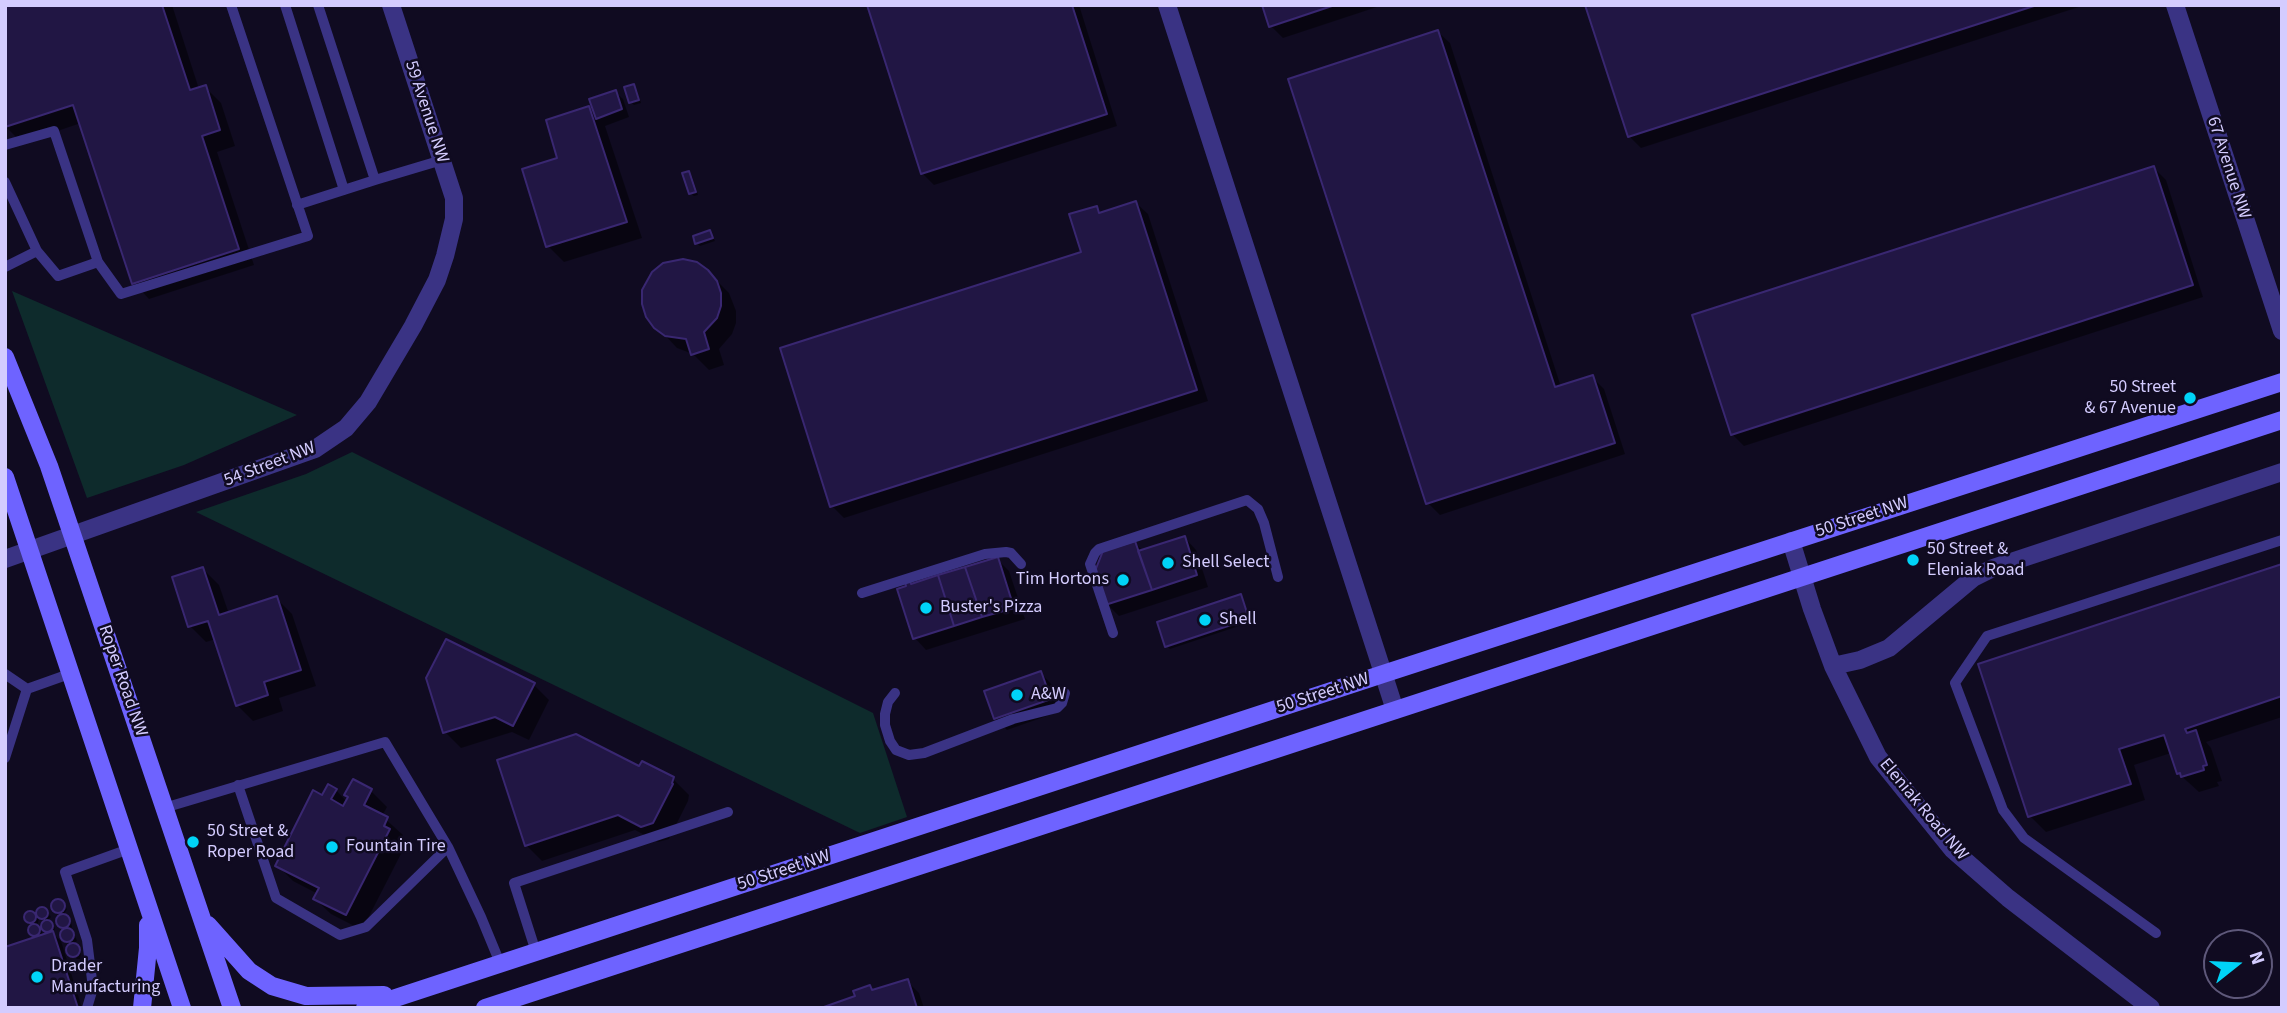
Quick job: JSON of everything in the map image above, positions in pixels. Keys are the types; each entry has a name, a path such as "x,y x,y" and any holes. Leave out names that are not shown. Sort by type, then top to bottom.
{"main road":[{"name":"Roper Road NW","path":"5,357 49,466 232,1008"},
{"name":"50 Street NW","path":"365,1008 2282,382"},
{"path":"485,1008 2282,420"},
{"path":"5,477 182,1008"},
{"path":"142,1008 148,948 148,907"},
{"path":"201,917 243,966 272,986 306,996 405,994"}],"street":[{"name":"59 Avenue NW","path":"391,5 454,198 454,219"},
{"path":"1167,5 1395,710"},
{"name":"67 Avenue NW","path":"2175,5 2282,331"},
{"name":"54 Street NW","path":"5,559 278,464 315,449 346,428 369,402 437,281 454,219"},
{"path":"1833,666 1860,660 1889,648 1973,578 1993,568 2282,472"},
{"name":"Eleniak Road NW","path":"1791,541 1833,666 1878,757 1953,850 2008,898 2151,1008"}],"lane":[{"path":"5,145 54,131 98,262 121,294 308,236 232,5"},
{"path":"285,5 344,190"},
{"path":"318,5 375,180"},
{"path":"298,205 442,160"},
{"path":"5,182 37,251 58,276 98,262"},
{"path":"5,267 37,251"},
{"path":"1113,633 1090,564 1099,549 1247,500 1258,509 1264,523 1278,577"},
{"path":"2156,933 2024,838 2003,810 1955,683 1987,636 2282,540"},
{"path":"862,593 985,554 1012,554 1021,564"},
{"path":"27,689 72,673"},
{"path":"5,674 27,689"},
{"path":"5,758 27,689"},
{"path":"895,693 888,702 885,725 896,750 909,755 923,753 1013,719 1049,711 1062,703 1065,693"},
{"path":"164,808 385,742 448,847 500,963"},
{"path":"238,785 276,898 340,934 366,927 448,847"},
{"path":"536,952 514,883 727,812"},
{"path":"87,1008 93,988 87,940 65,872 129,849"}],"green space":[{"path":"12,291 297,415 184,465 87,498"},
{"path":"352,452 873,713 907,817 860,833 196,512 306,474"}],"building":[{"path":"5,5 162,5 190,90 206,85 220,130 202,136 239,249 132,284 73,105 5,127"},
{"path":"867,5 1072,5 1107,114 921,174"},
{"path":"1262,5 1335,5 1269,27"},
{"path":"1585,5 2037,5 1628,137"},
{"path":"1438,30 1555,387 1593,375 1615,443 1426,504 1288,79"},
{"path":"634,84 639,100 629,103 624,87"},
{"path":"616,90 622,109 596,119 589,99"},
{"path":"589,106 627,222 546,247 522,169 557,158 546,120"},
{"path":"2154,166 2193,285 1731,435 1692,315"},
{"path":"689,171 696,192 689,194 682,173"},
{"path":"1136,201 1197,390 830,507 780,348 1081,252 1069,214 1097,206 1099,213"},
{"path":"710,230 713,238 695,244 693,236"},
{"path":"683,259 697,262 708,270 717,281 721,293 717,318 704,332 709,349 691,355 686,339 665,336 654,328 646,317 642,304 642,290 652,272 663,263"},
{"name":"Shell Select","path":"1185,536 1197,575 1152,590 1138,551"},
{"name":"Tim Hortons","path":"1135,541 1152,590 1105,605 1095,571 1103,551"},
{"path":"998,557 1014,608 982,617 965,567"},
{"path":"2282,564 2282,696 2185,729 2187,733 2196,730 2207,765 2203,766 2204,770 2181,777 2180,773 2177,774 2164,735 2119,749 2131,784 2028,817 1978,664"},
{"path":"203,567 219,615 277,596 301,670 264,682 268,695 236,706 208,621 188,627 172,577"},
{"path":"965,567 982,617 954,626 938,575"},
{"name":"Buster's Pizza","path":"938,575 954,626 913,639 897,589 906,586 905,582 910,581 911,584"},
{"name":"Shell","path":"1241,594 1249,619 1165,647 1157,622"},
{"path":"446,639 535,683 513,726 495,717 443,733 426,678"},
{"name":"A&W","path":"1041,671 1051,699 994,719 984,691"},
{"path":"576,734 639,766 642,761 674,777 673,784 653,823 641,827 618,815 525,846 497,760"},
{"name":"Fountain Tire","path":"353,779 372,789 364,805 388,817 384,826 390,829 346,915 313,899 319,888 275,866 313,790 322,795 328,784 337,789 331,799 343,806 348,797 344,795"},
{"path":"58,899 63,901 63,911 58,913 53,911 51,906 53,901"},
{"path":"42,907 48,913 42,919 36,913"},
{"path":"30,911 36,917 30,923 24,917"},
{"path":"63,914 68,916 68,926 63,928 58,926 56,921 58,916"},
{"path":"47,920 53,926 47,932 41,926"},
{"path":"34,924 40,930 34,936 28,930"},
{"path":"67,928 72,930 72,940 67,942 62,940 60,935 62,930"},
{"name":"Drader Manufacturing","path":"53,931 78,1008 5,1008 5,947"},
{"path":"73,943 78,945 78,955 73,957 68,955 66,950 68,945"},
{"path":"908,979 917,1008 821,1008 855,996 853,991 870,985 872,990"}],"place":[{"name":"50 Street & 67 Avenue","path":"2190,398"},
{"name":"50 Street & Eleniak Road","path":"1913,560"},
{"name":"Shell Select","path":"1168,563"},
{"name":"Tim Hortons","path":"1123,580"},
{"name":"Buster's Pizza","path":"926,608"},
{"name":"Shell","path":"1205,620"},
{"name":"A&W","path":"1017,695"},
{"name":"50 Street & Roper Road","path":"193,842"},
{"name":"Fountain Tire","path":"332,847"},
{"name":"Drader Manufacturing","path":"37,977"}]}
